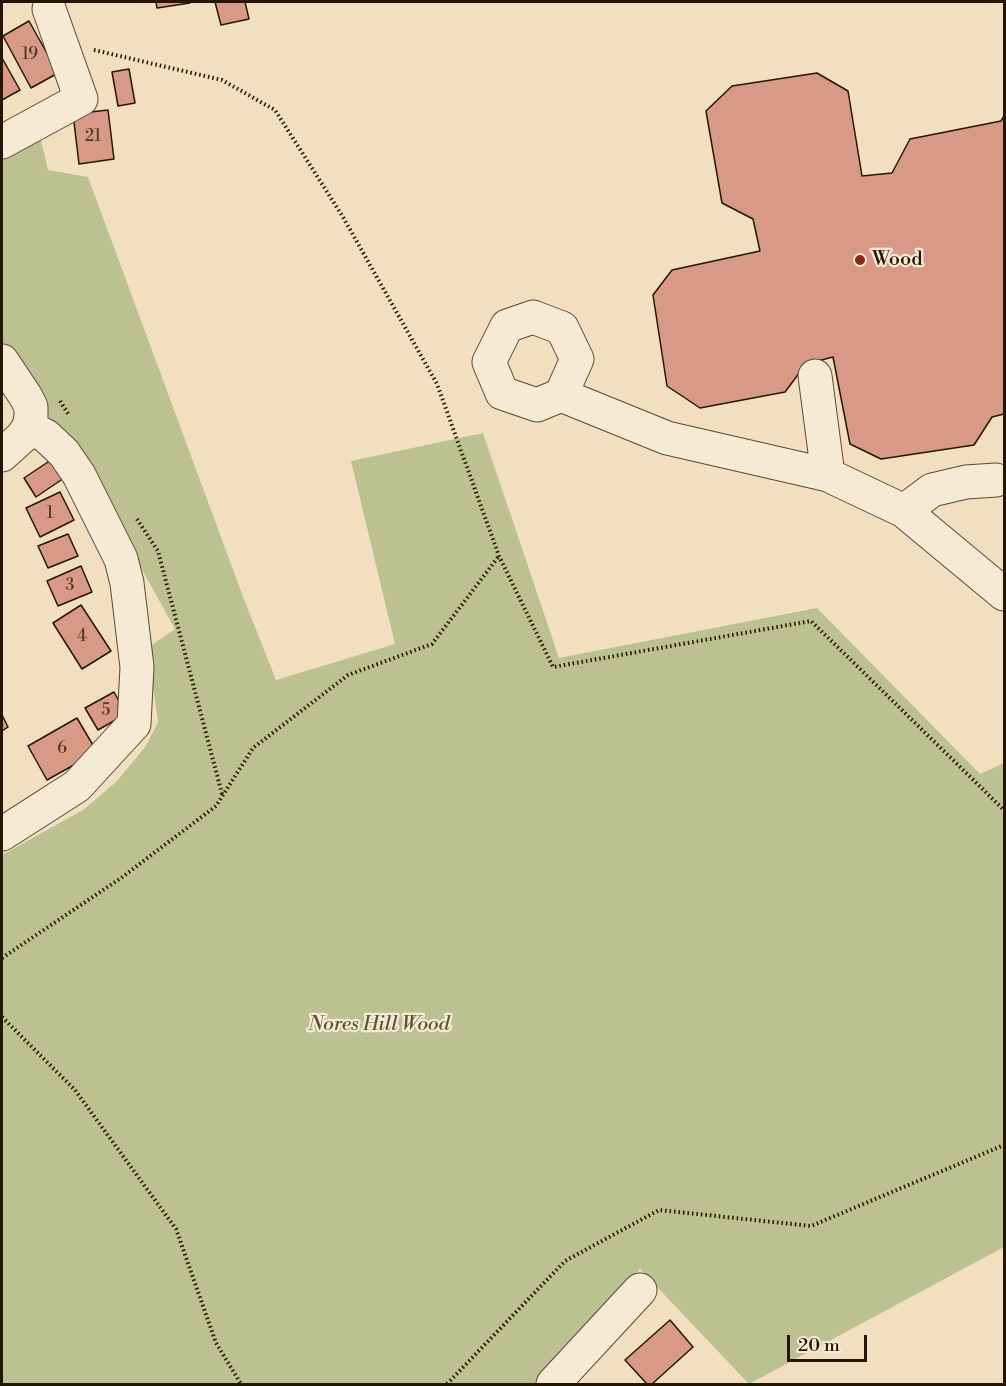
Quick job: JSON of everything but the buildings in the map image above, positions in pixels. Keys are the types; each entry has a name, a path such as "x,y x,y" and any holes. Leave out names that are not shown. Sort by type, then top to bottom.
{"street":[{"path":"2,142 81,99 49,9"},
{"path":"2,361 31,408 29,427 14,446 2,455"},
{"path":"815,376 828,475"},
{"path":"561,395 668,438 828,475 904,511 1002,588"},
{"path":"2,834 78,786 134,724 137,667 127,583 121,559 83,483 64,453 46,436 29,427"},
{"path":"904,511 932,490 966,482 996,480"},
{"path":"553,1384 640,1290"}],"path":[{"path":"90,48 222,80 275,110 343,217 437,384 499,556 553,667 811,621 1005,810"},
{"path":"2,958 121,878 216,806 253,748 348,675 432,644 499,556"},
{"path":"2,1017 75,1090 176,1229 216,1343 241,1384"},
{"path":"447,1384 565,1261 658,1210 811,1226 1005,1144"}],"green space":[{"name":"Nores Hill Wood","path":"39,132 48,170 88,177 276,680 395,644 351,461 483,433 559,658 817,608 980,774 1004,763 1004,1247 749,1384 640,1269 536,1384 2,1384 2,855 83,810 116,782 146,746 158,722 153,686 145,668 146,649 175,629 66,433 35,404 2,348 2,148"}],"place":[{"name":"Wood","path":"860,260"}]}
